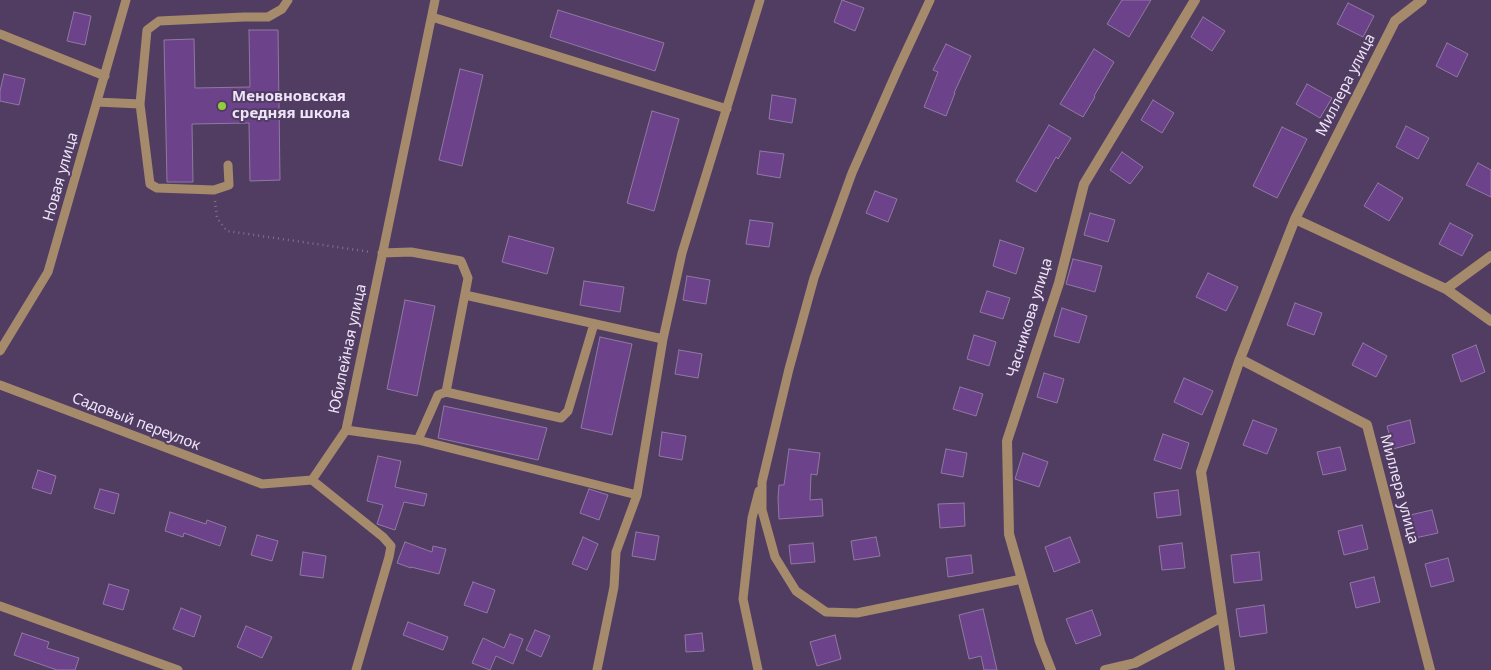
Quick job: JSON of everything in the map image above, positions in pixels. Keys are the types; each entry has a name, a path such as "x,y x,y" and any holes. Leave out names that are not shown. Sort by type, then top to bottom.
{"street":[{"name":"Часникова улица","path":"1051,670 1040,642 1010,534 1007,441 1058,283 1084,184 1195,0"},
{"name":"Миллера улица","path":"1230,670 1200,472 1240,359 1295,219 1395,21 1422,0"},
{"path":"1295,219 1446,289 1491,321"},
{"path":"1446,289 1491,256"},
{"name":"Миллера улица","path":"1240,359 1367,425 1430,670"},
{"path":"1105,670 1135,663 1222,617"}],"lane":[{"name":"Новая улица","path":"0,351 48,272 126,0"},
{"path":"228,165 229,185 214,190 157,188 150,184 140,104 147,30 159,21 268,17 282,9 288,0"},
{"name":"Юбилейная улица","path":"312,480 346,430 436,0"},
{"path":"597,670 614,587 616,552 637,495 663,339 682,253 760,0"},
{"path":"758,670 743,599 752,518 789,369 814,278 852,173 930,0"},
{"path":"432,17 727,109"},
{"path":"0,34 105,76"},
{"path":"97,102 140,104"},
{"path":"382,254 411,252 461,261 468,278 446,392"},
{"path":"465,295 663,339"},
{"path":"418,440 438,395 446,392 561,418 568,411 594,324"},
{"name":"Садовый переулок","path":"0,385 262,484 312,480"},
{"path":"346,430 418,440 637,495"},
{"path":"312,480 383,537 391,546 356,670"},
{"path":"762,482 762,510 775,557 796,591 826,612 857,613 1022,579"},
{"path":"0,606 178,670"}],"path":[{"path":"214,190 216,218 226,232 382,254"}],"building":[{"path":"842,0 864,8 855,31 834,22"},
{"path":"1122,0 1151,0 1129,37 1107,24"},
{"path":"1348,3 1374,16 1363,37 1337,24"},
{"path":"558,10 664,43 655,71 550,37"},
{"path":"74,12 91,16 85,45 67,41"},
{"path":"1203,17 1225,31 1212,51 1191,37"},
{"name":"Меновновская средняя школа","path":"249,30 278,30 280,180 250,181 249,123 192,124 193,182 167,182 164,40 194,39 195,88 250,87"},
{"path":"1447,43 1468,54 1457,77 1436,66"},
{"path":"946,44 971,56 946,116 924,107 938,72 933,70"},
{"path":"1094,49 1114,62 1083,117 1060,104"},
{"path":"460,69 483,75 462,166 439,160"},
{"path":"4,74 25,79 19,105 0,101"},
{"path":"1307,84 1332,98 1320,118 1296,104"},
{"path":"772,95 796,99 792,123 769,119"},
{"path":"1153,100 1174,113 1162,133 1141,120"},
{"path":"652,111 679,119 654,211 627,203"},
{"path":"1049,125 1071,138 1058,159 1056,157 1036,192 1016,181"},
{"path":"1406,126 1429,138 1418,159 1396,147"},
{"path":"1282,127 1307,139 1277,198 1253,186"},
{"path":"760,151 784,154 780,178 757,174"},
{"path":"1122,152 1143,167 1130,184 1110,170"},
{"path":"1478,163 1491,170 1491,197 1466,185"},
{"path":"1378,183 1403,198 1389,221 1364,206"},
{"path":"875,191 897,199 888,222 866,213"},
{"path":"1090,213 1115,220 1108,242 1084,235"},
{"path":"750,220 773,223 769,247 746,244"},
{"path":"1450,223 1473,235 1462,256 1439,244"},
{"path":"509,236 554,248 547,274 502,262"},
{"path":"1000,240 1024,248 1016,274 993,266"},
{"path":"1073,259 1102,266 1095,292 1066,284"},
{"path":"1208,273 1238,287 1226,311 1196,297"},
{"path":"687,276 710,280 706,304 683,300"},
{"path":"584,281 624,287 620,312 580,305"},
{"path":"987,291 1010,298 1003,319 980,312"},
{"path":"405,300 435,306 417,396 387,389"},
{"path":"1295,303 1322,313 1314,335 1287,325"},
{"path":"1062,308 1087,316 1079,343 1054,336"},
{"path":"974,335 996,342 989,366 967,359"},
{"path":"600,337 632,344 612,435 581,428"},
{"path":"1363,343 1387,356 1376,377 1352,365"},
{"path":"1476,345 1485,372 1461,382 1452,355"},
{"path":"679,350 702,354 698,378 675,374"},
{"path":"1044,373 1064,379 1057,403 1037,397"},
{"path":"1184,378 1213,391 1202,415 1174,402"},
{"path":"960,387 983,394 976,416 953,409"},
{"path":"444,406 547,428 538,460 438,438"},
{"path":"1253,420 1277,429 1267,454 1243,445"},
{"path":"1410,420 1415,443 1393,449 1387,426"},
{"path":"662,432 686,436 682,460 659,456"},
{"path":"1163,434 1189,443 1181,469 1154,460"},
{"path":"1340,447 1346,470 1323,475 1317,452"},
{"path":"789,449 820,453 817,475 811,474 810,500 822,499 823,516 779,519 779,485 784,485"},
{"path":"946,449 967,453 963,477 941,473"},
{"path":"1023,453 1048,462 1039,487 1015,479"},
{"path":"378,456 401,461 395,487 427,494 424,506 404,502 395,530 377,524 383,505 367,501"},
{"path":"38,470 56,476 51,494 32,488"},
{"path":"100,489 119,494 114,514 94,508"},
{"path":"589,489 608,495 599,520 580,513"},
{"path":"1178,490 1181,515 1157,518 1154,493"},
{"path":"964,503 965,526 940,528 938,504"},
{"path":"1432,510 1438,533 1415,538 1410,515"},
{"path":"170,512 206,524 207,520 226,527 220,546 184,533 183,537 165,531"},
{"path":"1362,525 1368,549 1344,555 1338,531"},
{"path":"636,532 659,536 655,560 632,556"},
{"path":"257,535 278,541 272,561 251,555"},
{"path":"583,537 598,544 587,570 572,564"},
{"path":"876,537 880,556 854,560 851,541"},
{"path":"1070,537 1080,562 1054,572 1045,547"},
{"path":"405,542 432,552 433,546 446,549 439,574 397,563"},
{"path":"813,543 815,562 791,564 789,545"},
{"path":"1182,543 1185,568 1162,570 1159,546"},
{"path":"303,552 326,556 323,578 300,575"},
{"path":"1259,552 1262,580 1234,583 1231,555"},
{"path":"971,555 973,573 948,577 946,558"},
{"path":"1448,558 1454,581 1431,587 1425,564"},
{"path":"1374,577 1380,602 1356,608 1350,583"},
{"path":"473,582 495,590 487,613 464,605"},
{"path":"109,584 129,590 123,610 103,604"},
{"path":"1264,605 1267,633 1240,637 1236,609"},
{"path":"181,608 201,616 194,637 173,629"},
{"path":"983,609 997,670 984,670 981,656 969,659 959,615"},
{"path":"1092,610 1101,635 1076,644 1066,619"},
{"path":"408,622 448,637 443,650 403,635"},
{"path":"246,626 272,637 262,658 237,647"},
{"path":"535,630 550,636 541,657 526,650"},
{"path":"22,633 49,642 47,648 79,658 75,670 57,670 14,655"},
{"path":"702,633 704,651 686,652 685,635"},
{"path":"510,634 523,639 513,664 496,656 490,670 472,663 483,638 504,648"},
{"path":"835,635 841,659 817,666 810,642"}],"place":[{"name":"Меновновская средняя школа","path":"222,106"}]}
